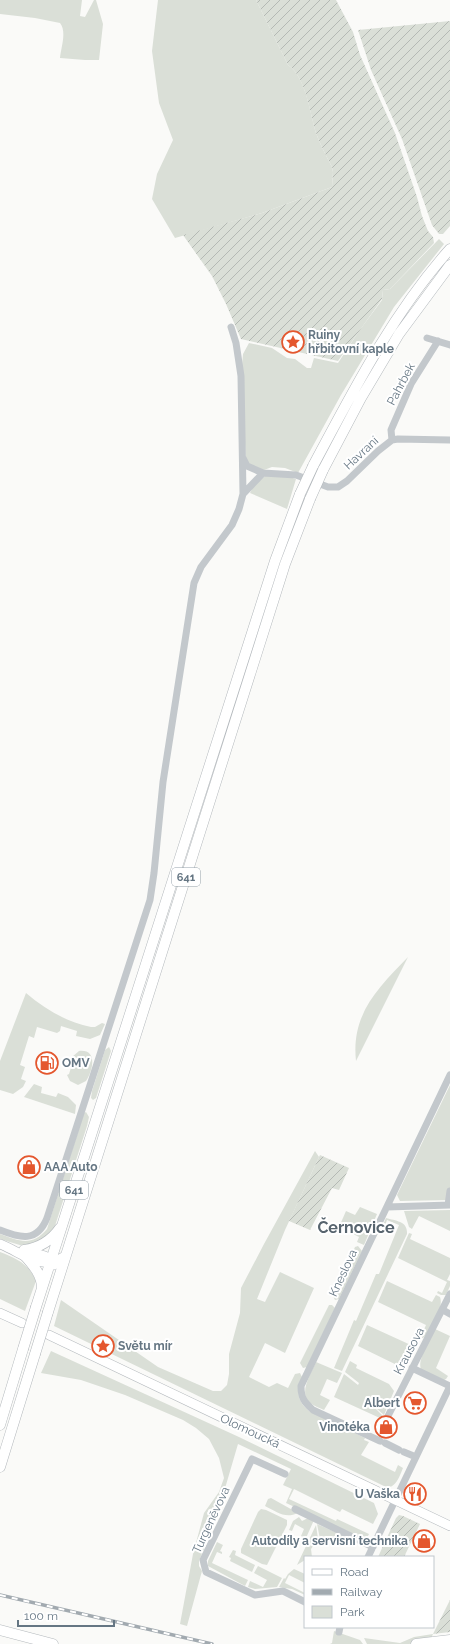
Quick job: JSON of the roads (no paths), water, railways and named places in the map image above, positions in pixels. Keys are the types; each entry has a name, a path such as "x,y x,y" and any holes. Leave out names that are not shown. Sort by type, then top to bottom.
{"highway":[{"name":"641","path":"0,1425 42,1288 273,569 300,494 351,393 389,329 436,264 450,249"},
{"name":"641","path":"0,1467 65,1256 283,572 310,499 323,470 361,398 399,334 450,265"},
{"path":"42,1288 39,1275 24,1253 50,1240 59,1230 65,1219"},
{"path":"0,1630 53,1644"},
{"path":"416,1644 450,1640"}],"main road":[{"path":"0,1244 24,1253 45,1256 60,1275"},
{"path":"51,1262 65,1256"},
{"path":"0,1312 22,1323"},
{"name":"Olomoucká","path":"49,1335 450,1526"}],"street":[{"path":"0,1230 22,1237 35,1234 43,1227 151,896 160,800 194,583 201,567 232,525 239,509 243,494 241,376 236,344 231,327"},
{"path":"427,338 450,345"},
{"name":"Pahrbek","path":"392,440 390,430 411,384 438,341"},
{"name":"Havraní","path":"262,473 296,475 328,488 338,487 347,481 378,451 392,440 450,440"},
{"path":"242,458 247,466 262,473 243,494"},
{"name":"Kneslova","path":"416,1458 313,1410 305,1403 301,1396 301,1386 450,1075"},
{"path":"387,1207 449,1205 450,1191"},
{"name":"Krausova","path":"387,1418 450,1294"},
{"path":"443,1310 450,1314"},
{"path":"368,1556 450,1386 412,1368"},
{"name":"Turgeněvova","path":"285,1474 252,1459 202,1560 206,1572 255,1595 283,1591 304,1602"},
{"path":"295,1509 373,1547"}],"railway":[{"path":"0,1595 212,1644"}],"place":[{"name":"Ruiny hřbitovní kaple","path":"293,342"},
{"name":"OMV","path":"47,1063"},
{"name":"AAA Auto","path":"29,1167"},
{"name":"Světu mír","path":"103,1346"},
{"name":"Albert","path":"415,1403"},
{"name":"Vinotéka","path":"386,1427"},
{"name":"U Vaška","path":"415,1494"},
{"name":"Autodíly a servisní technika","path":"424,1541"}],"district":[{"name":"Černovice","path":"356,1227"}]}
